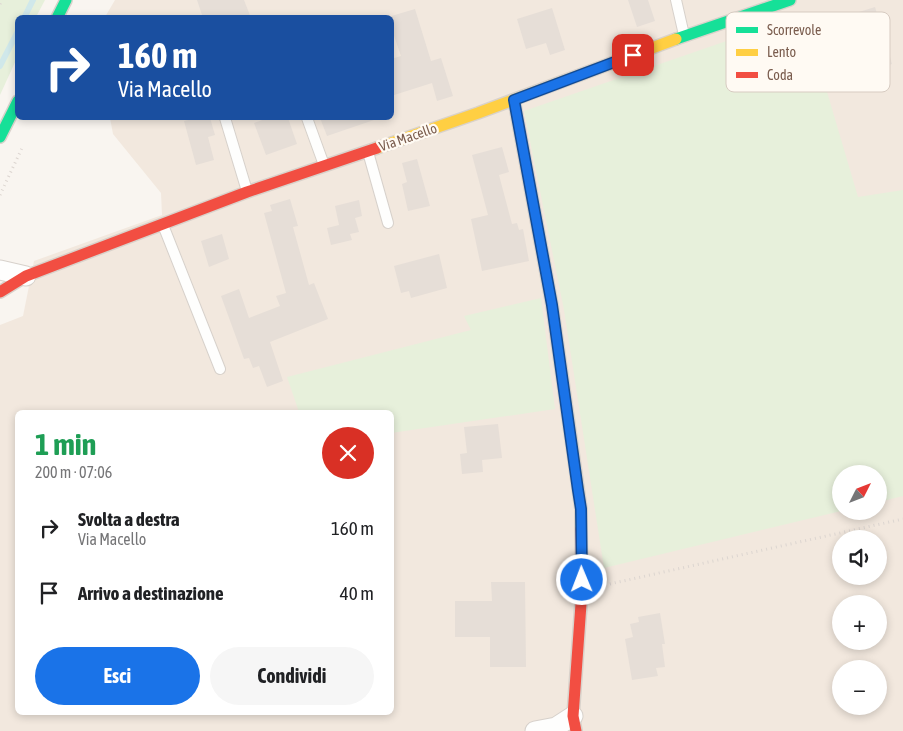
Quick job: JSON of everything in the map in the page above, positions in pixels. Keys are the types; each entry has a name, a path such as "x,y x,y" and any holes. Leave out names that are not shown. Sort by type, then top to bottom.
{"street":[{"path":"58,15 66,0"},
{"name":"Via Macello","path":"755,12 790,0"},
{"name":"Via Macello","path":"0,292 26,276 247,192 514,100 726,22"},
{"path":"514,100 552,305 581,509 582,590 575,723 535,731"},
{"path":"0,137 15,107"},
{"path":"0,270 26,276"}],"lane":[{"path":"676,0 684,36"},
{"path":"226,120 247,192"},
{"path":"308,120 324,166"},
{"path":"368,151 388,223"},
{"path":"162,224 220,369"}],"path":[{"path":"0,4 2,0"},
{"path":"0,195 24,143"},
{"path":"582,590 903,519"}],"shaded area":[{"path":"115,0 903,0 903,731 0,731 0,325 23,316 34,261 162,215 161,193 113,134 110,120 394,120 394,15 106,15"}],"green space":[{"path":"0,0 45,0 37,15 15,15 15,62 0,95"},
{"path":"726,41 726,92 827,92 858,197 903,190 903,496 888,500 888,465 832,465 832,513 604,568 564,310 524,111"},
{"path":"541,298 555,409 394,433 394,410 298,410 287,377 471,330 464,316"}],"building":[{"path":"197,0 244,0 250,15 202,15"},
{"path":"628,0 648,0 655,21 637,27"},
{"path":"875,7 876,12 859,12"},
{"path":"552,8 565,50 550,55 546,43 526,49 517,19"},
{"path":"415,9 431,61 441,58 453,96 437,101 432,83 394,95 394,58 401,56 394,36 394,15"},
{"path":"211,120 215,135 208,137 214,160 196,165 184,121"},
{"path":"262,120 289,120 297,144 266,155 254,123"},
{"path":"321,120 374,120 327,136"},
{"path":"502,147 509,172 499,175 512,224 517,223 519,230 523,229 529,261 482,271 471,219 488,215 472,155"},
{"path":"417,159 430,206 408,211 402,184 407,182 402,163"},
{"path":"290,199 298,226 293,227 309,285 314,283 328,319 270,342 283,381 267,387 259,366 253,368 249,358 244,359 221,296 239,289 249,318 280,306 276,296 286,293 264,213 272,211 270,205"},
{"path":"359,200 362,216 355,218 359,232 350,234 352,240 331,245 327,228 339,225 335,206"},
{"path":"222,234 229,259 209,267 201,241"},
{"path":"439,254 447,288 411,298 409,291 401,293 394,266"},
{"path":"498,424 502,458 482,460 483,472 462,474 460,454 467,453 464,427"},
{"path":"491,582 525,582 526,667 490,667 490,637 455,637 455,601 492,601"},
{"path":"660,613 665,644 662,644 665,667 656,668 658,676 632,680 625,639 633,637 630,624 639,622 638,617"}],"waterway":[{"path":"26,15 33,0"},
{"path":"0,66 15,37"}],"traffic: fast":[{"path":"58,15 66,0"},
{"path":"755,12 790,0"},
{"path":"676,39 726,22"},
{"path":"0,137 15,107"}],"traffic: slow":[{"path":"377,148 478,113 676,39"},
{"path":"514,100 552,305 581,509 581,529"}],"traffic: jam":[{"path":"0,292 26,276 247,192 377,148"},
{"path":"576,731 573,716 582,590 581,529"}],"route":[{"path":"582,580 581,509 552,305 514,100 633,55"}]}
